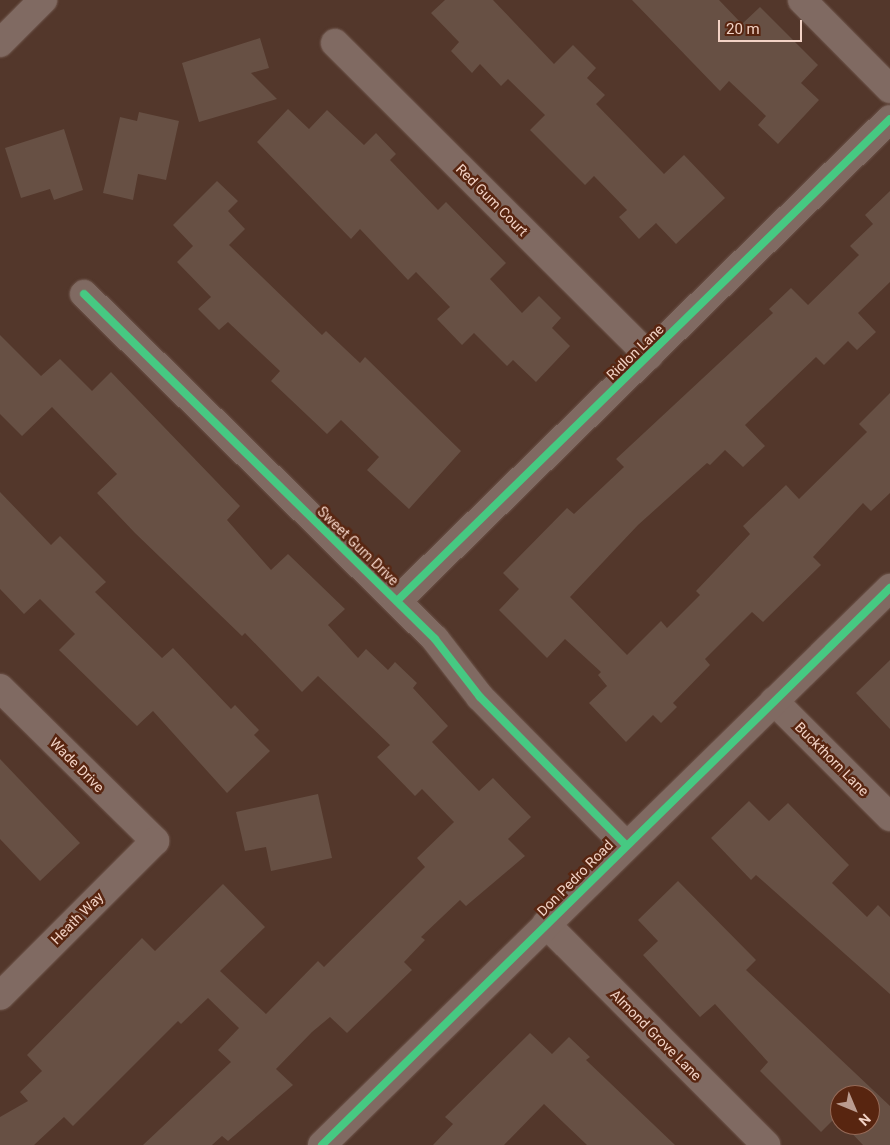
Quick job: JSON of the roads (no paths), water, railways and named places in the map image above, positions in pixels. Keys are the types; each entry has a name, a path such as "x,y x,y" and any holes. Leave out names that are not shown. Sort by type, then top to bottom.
{"street":[{"path":"0,42 44,0"},
{"path":"802,0 890,89"},
{"name":"Red Gum Court","path":"335,43 649,356"},
{"name":"Ridlon Lane","path":"397,601 890,119"},
{"name":"Sweet Gum Drive","path":"84,294 435,639 480,697 626,845"},
{"name":"Don Pedro Road","path":"322,1145 890,588"},
{"name":"Wade Drive","path":"0,688 155,841"},
{"name":"Buckthorn Lane","path":"774,701 890,817"},
{"name":"Heath Way","path":"0,996 155,841"},
{"name":"Almond Grove Lane","path":"546,924 766,1145"}]}
